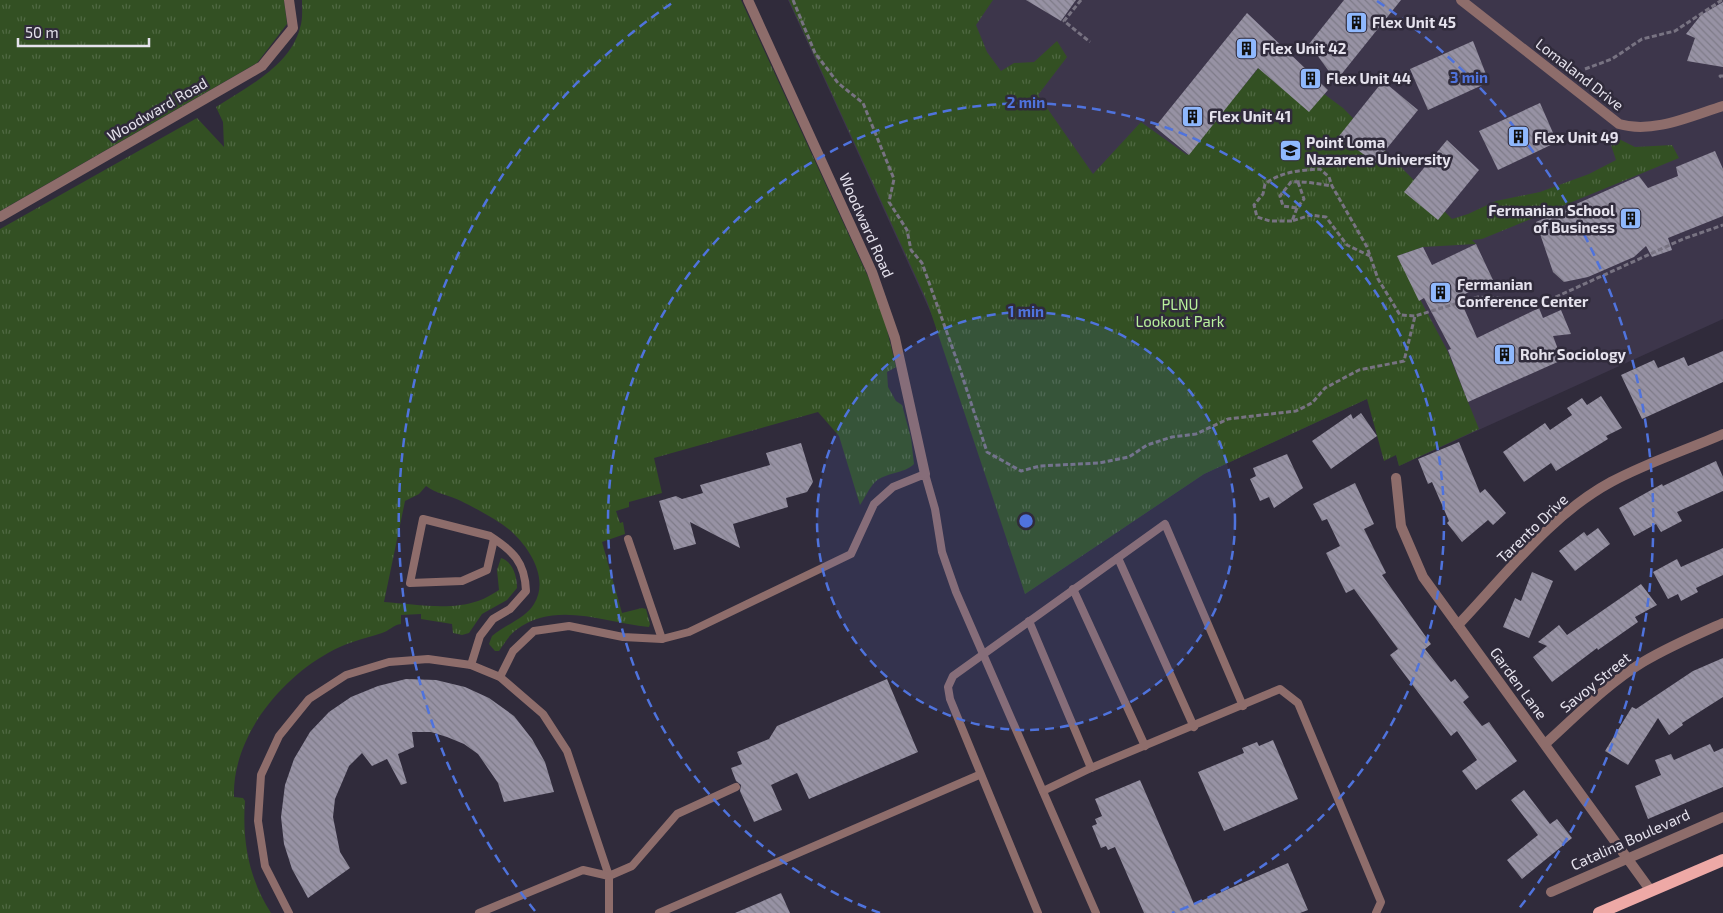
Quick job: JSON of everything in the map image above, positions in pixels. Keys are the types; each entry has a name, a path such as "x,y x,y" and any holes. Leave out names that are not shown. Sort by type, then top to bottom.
{"main road":[{"path":"1599,913 1723,860"}],"street":[{"name":"Woodward Road","path":"0,217 262,66 294,28 290,0"},
{"name":"Woodward Road","path":"748,0 872,272 895,338 925,474"},
{"name":"Lomaland Drive","path":"1461,0 1619,124 1632,128 1679,121 1723,106"},
{"name":"Tarento Drive","path":"1458,626 1547,530 1578,504 1611,482 1723,434"},
{"name":"Garden Lane","path":"1396,478 1401,526 1423,577 1651,891"},
{"name":"Savoy Street","path":"1545,744 1592,701 1642,662 1687,638 1723,623"},
{"name":"Catalina Boulevard","path":"1551,892 1723,817"}],"lane":[{"path":"500,677 513,651 534,631 569,626 622,637 662,638 689,632 851,554 874,504 893,487 925,474 935,509 942,552 956,592 984,652 1096,913"},
{"path":"470,664 480,636 493,618 510,609 526,591 526,574 511,550 494,539 423,519 410,583 462,581 488,570 494,539"},
{"path":"1038,913 979,775 950,699 948,686 953,676 1165,524 1243,706"},
{"path":"628,539 662,638"},
{"path":"1118,558 1194,727"},
{"path":"1073,589 1145,746"},
{"path":"1029,621 1091,768"},
{"path":"289,913 265,866 258,821 261,775 279,736 309,699 346,674 389,662 428,659 470,664 500,677 543,714 567,751 609,876 609,913"},
{"path":"1043,791 1091,768 1280,690 1298,703 1381,902 1376,913"},
{"path":"660,913 979,775"},
{"path":"479,913 583,870 609,876 632,866 677,814 736,787"}],"path":[{"path":"793,0 815,53 838,82 863,103 879,140 894,179 889,202 907,230 911,250 922,263 987,452 1022,471 1040,466 1099,463 1129,457 1147,445 1172,437 1196,434 1228,419 1296,411 1312,403 1325,388 1359,370 1404,361 1415,316"},
{"path":"1082,0 1064,21 1090,42"},
{"path":"1585,69 1612,59 1642,39 1675,31 1722,0"},
{"path":"1370,256 1347,245 1326,217 1311,215 1292,221 1270,221 1257,217 1254,205 1263,194 1265,184 1273,178 1303,170 1320,168 1329,177 1370,256 1378,279 1400,315 1415,316 1478,297 1547,301 1684,239 1723,225"},
{"path":"1297,208 1283,206 1280,196 1291,182 1332,186"},
{"path":"1292,221 1297,208 1304,199 1298,182"}],"shaded area":[{"name":"Point Loma Nazarene University","path":"788,0 1723,0 1723,319 1399,466 1380,393 1204,474 1025,594 951,357"}],"green space":[{"path":"0,0 284,0 287,24 257,63 0,211"},
{"path":"302,0 741,0 881,305 896,367 887,372 888,387 896,401 902,405 911,438 914,464 905,470 884,476 875,482 860,505 839,436 818,412 654,458 662,493 629,502 629,507 616,511 620,523 623,522 625,534 602,542 622,613 642,608 646,609 649,627 581,616 547,616 531,621 516,630 499,651 495,651 489,644 492,636 526,613 534,604 538,595 540,585 536,566 520,540 502,524 461,501 426,486 419,494 405,501 384,602 455,606 481,600 499,590 497,570 501,558 509,563 514,570 517,588 507,600 482,614 469,633 462,635 453,633 452,624 421,619 421,614 401,615 401,624 384,632 341,646 310,665 292,679 262,714 250,733 241,754 235,775 234,797 243,798 245,801 246,845 252,873 263,900 271,913 0,913 0,229 197,118 224,147 223,122 216,107 254,83 287,54 300,28"},
{"name":"PLNU Lookout Park","path":"789,0 993,0 976,25 987,52 1001,71 1014,63 1034,62 1057,41 1067,57 1038,95 1093,174 1141,122 1187,155 1270,54 1343,108 1452,219 1496,201 1540,192 1589,174 1616,160 1610,142 1617,138 1635,147 1672,145 1679,158 1482,239 1472,240 1476,244 1423,247 1397,256 1447,350 1479,429 1399,466 1396,455 1384,461 1367,399 1204,474 1025,594 927,301"}],"building":[{"path":"1026,0 1076,0 1061,21"},
{"path":"1344,0 1401,0 1336,81 1309,44"},
{"path":"1723,2 1723,67 1687,61 1695,38 1686,34 1701,15"},
{"path":"1247,13 1328,90 1309,112 1258,68 1189,155 1155,127"},
{"path":"1473,41 1489,82 1428,110 1410,69"},
{"path":"1383,81 1418,110 1375,163 1339,136"},
{"name":"Flex Unit 49","path":"1540,103 1557,142 1498,170 1479,131"},
{"path":"1447,140 1479,170 1438,220 1404,192"},
{"name":"Fermanian School of Business","path":"1715,151 1723,169 1723,216 1668,238 1672,250 1652,257 1646,246 1634,257 1588,277 1564,282 1553,272 1536,222 1639,176 1648,188 1678,176 1676,167"},
{"path":"1476,244 1493,280 1459,297 1477,338 1539,308 1543,318 1561,310 1571,334 1553,336 1562,360 1468,402 1448,350 1451,349 1424,298 1419,301 1397,256 1423,247 1432,265"},
{"path":"1723,351 1723,382 1642,419 1621,375 1654,360 1658,368 1684,357 1688,366"},
{"path":"1601,396 1622,428 1606,436 1608,439 1556,471 1551,463 1524,482 1503,452 1545,423 1550,430 1572,415 1567,408 1582,398 1587,405"},
{"path":"1361,413 1377,436 1331,469 1312,441 1351,414 1353,419"},
{"path":"1459,442 1480,493 1485,489 1506,513 1493,525 1488,520 1462,542 1447,523 1449,521 1432,482 1428,484 1418,459"},
{"path":"801,443 813,482 807,492 786,498 788,507 733,524 740,548 690,522 696,544 674,550 659,501 676,496 682,499 703,493 700,485 770,465 766,453"},
{"path":"1287,454 1303,488 1274,508 1269,497 1260,501 1250,479 1256,476 1253,468"},
{"path":"1716,461 1723,477 1723,491 1677,512 1682,521 1661,532 1656,524 1634,536 1619,508 1662,484 1663,486"},
{"path":"1355,483 1374,524 1364,529 1386,573 1382,575 1431,644 1425,649 1451,682 1455,679 1469,697 1463,702 1482,726 1489,722 1517,761 1476,790 1462,771 1477,760 1457,731 1451,736 1390,655 1398,649 1354,589 1346,593 1326,553 1340,546 1327,519 1322,521 1313,504"},
{"path":"1598,528 1610,544 1575,571 1559,551 1584,532 1587,536"},
{"path":"1723,548 1723,575 1696,588 1698,592 1681,601 1678,594 1668,599 1653,572 1677,559 1681,567"},
{"path":"1532,572 1553,581 1529,638 1503,627 1515,598 1521,601"},
{"path":"1641,584 1657,605 1635,617 1638,622 1598,650 1597,648 1552,682 1533,657 1547,646 1538,642 1559,625 1567,635"},
{"path":"1723,658 1723,697 1682,723 1683,725 1669,735 1658,718 1628,765 1605,751 1632,707 1636,709 1693,671"},
{"path":"406,679 436,680 465,687 489,698 514,716 532,739 545,762 554,792 504,802 498,783 478,754 464,744 431,732 412,732 414,747 398,754 407,783 401,785 387,759 372,766 362,753 349,766 335,799 333,817 340,852 350,868 308,898 292,869 284,844 281,817 285,785 294,759 310,732 329,712 351,697 378,686"},
{"path":"887,679 918,752 809,799 797,773 771,785 782,810 754,822 740,791 741,785 736,781 731,768 742,764 737,752 769,739 777,726"},
{"path":"1273,740 1298,799 1224,831 1198,772 1244,753 1242,748 1257,742 1259,746"},
{"path":"1710,744 1714,752 1723,748 1723,787 1648,819 1635,786 1661,775 1655,760 1671,754 1674,760"},
{"path":"1140,780 1194,904 1288,863 1308,910 1300,913 1144,913 1115,847 1108,850 1106,846 1101,848 1092,826 1097,824 1095,819 1102,816 1095,799"},
{"path":"1524,790 1550,824 1557,819 1572,838 1522,879 1507,860 1538,835 1511,800"},
{"path":"781,893 790,913 735,913"}],"place":[{"name":"Flex Unit 45","path":"1356,22"},
{"name":"Flex Unit 42","path":"1246,48"},
{"name":"Flex Unit 44","path":"1310,78"},
{"name":"Flex Unit 41","path":"1193,116"},
{"name":"Flex Unit 49","path":"1518,137"},
{"name":"Point Loma Nazarene University","path":"1290,151"},
{"name":"Fermanian School of Business","path":"1631,219"},
{"name":"Fermanian Conference Center","path":"1441,293"},
{"name":"Rohr Sociology","path":"1504,354"}]}
